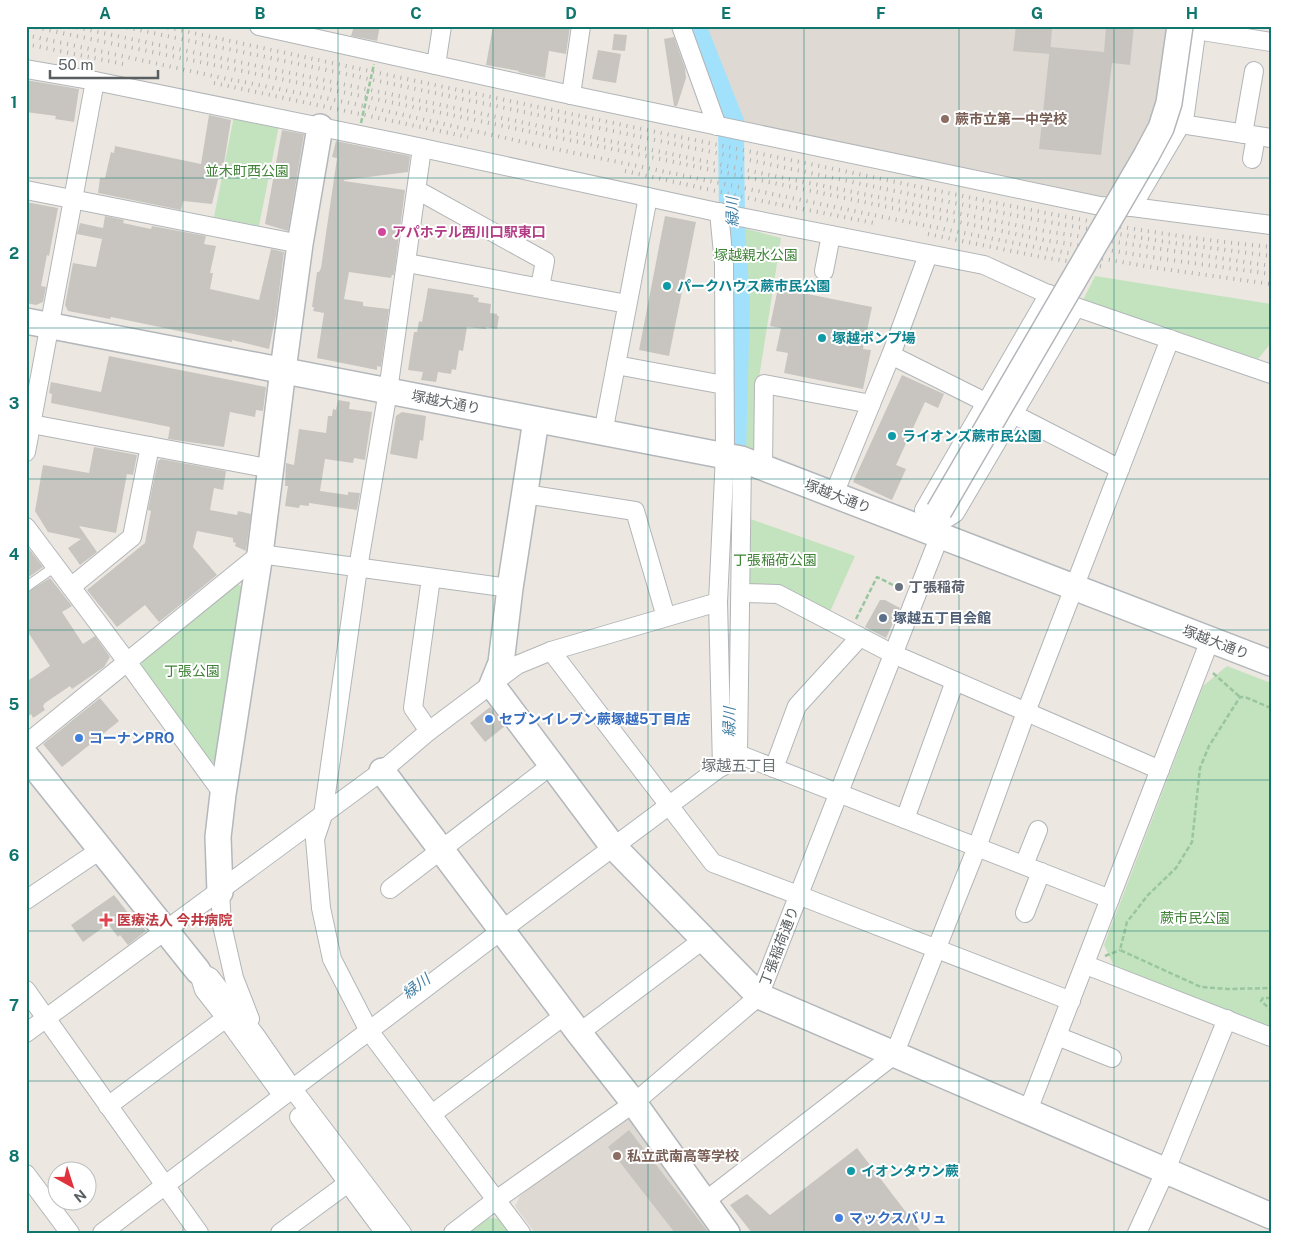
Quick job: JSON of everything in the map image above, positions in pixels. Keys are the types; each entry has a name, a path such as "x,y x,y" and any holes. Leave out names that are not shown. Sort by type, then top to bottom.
{"street":[{"path":"259,26 334,34 436,65 1100,206 1132,208 1271,225"},
{"path":"436,65 442,26"},
{"path":"572,95 581,26"},
{"path":"681,26 718,126"},
{"path":"1132,208 1182,124 1191,27"},
{"path":"1191,27 1271,42"},
{"path":"935,525 1157,135 1169,103 1191,27"},
{"path":"26,69 95,81 320,127 740,217 984,266 1076,307 1170,340 1268,369"},
{"path":"1252,159 1256,136 1254,71"},
{"path":"26,452 38,324 73,199 95,81"},
{"path":"1182,124 1256,136"},
{"path":"256,1036 234,978 222,925 218,836 272,470 300,244 320,127"},
{"path":"422,148 388,392 358,568 323,815 315,839 320,908 332,960 366,1027 521,1233"},
{"path":"26,190 300,244"},
{"path":"417,190 545,261 540,287"},
{"path":"603,432 648,197"},
{"path":"719,212 724,264 724,385 739,459 742,593 738,754"},
{"path":"824,271 831,235"},
{"path":"834,494 891,356 928,255"},
{"path":"407,262 627,304"},
{"path":"935,525 924,510 1049,294"},
{"path":"935,525 956,513 1076,307"},
{"name":"塚越大通り","path":"38,324 739,459 834,494 935,525 1075,587 1271,664"},
{"path":"704,1202 894,1054 977,847 1026,712 1170,340"},
{"path":"891,356 986,402"},
{"path":"616,365 724,385"},
{"path":"722,766 718,602 739,459 764,384 871,404"},
{"path":"1013,414 1120,469"},
{"path":"492,685 501,663 510,588 536,420"},
{"path":"29,424 272,470"},
{"path":"72,587 132,537 150,446"},
{"path":"525,494 635,511 666,617"},
{"name":"丁張稲荷通り","path":"453,1233 496,1200 634,1102 759,996 893,654 935,525"},
{"path":"26,527 223,794"},
{"path":"26,744 260,554 510,588"},
{"path":"428,731 413,708 431,578"},
{"path":"742,593 778,594 893,654 1160,770"},
{"path":"26,1033 382,771 428,731 517,665 552,651 718,602"},
{"path":"774,768 797,706 855,634"},
{"path":"1028,1113 1210,640"},
{"path":"552,651 713,863 1071,1001"},
{"path":"906,819 955,681"},
{"path":"492,685 610,841 759,996 1271,1216"},
{"path":"102,1233 165,1186 366,1027 610,841 738,754"},
{"path":"738,754 1110,899"},
{"path":"26,756 198,971 210,978 256,1036 348,1183 385,1233"},
{"path":"390,889 553,764"},
{"path":"382,771 572,1024 634,1102 727,1233"},
{"path":"1025,913 1038,830"},
{"path":"26,900 100,850"},
{"path":"432,1114 704,940"},
{"path":"1086,965 1271,1037"},
{"path":"198,971 204,990 288,1089 402,1233"},
{"path":"26,990 199,1233"},
{"path":"108,1106 226,1018"},
{"path":"1137,1233 1165,1172 1227,1020"},
{"path":"1057,1036 1112,1058"},
{"path":"26,1174 70,1233"},
{"path":"280,1233 348,1183"}],"lane":[{"path":"26,586 56,566"}],"path":[{"path":"361,123 374,64"},
{"path":"855,634 877,577 894,585"},
{"path":"1210,670 1240,697 1245,697 1271,708"},
{"path":"1240,697 1208,746 1200,768 1192,842 1176,868 1148,895 1127,922 1120,950 1201,987 1229,989 1271,988"},
{"path":"1271,998 1265,997 1261,1001 1271,1010"}],"shaded area":[{"name":"蕨市立第一中学校","path":"700,26 1166,26 1154,114 1143,139 1107,202 740,125"},
{"name":"私立武南高等学校","path":"623,1116 631,1116 719,1233 535,1233 515,1206 520,1196"}],"green space":[{"name":"並木町西公園","path":"234,116 279,125 259,226 214,217"},
{"name":"塚越親水公園","path":"732,225 781,238 759,378 756,456 733,448 737,303"},
{"path":"1095,276 1271,304 1271,343 1258,359 1083,300"},
{"name":"丁張稲荷公園","path":"745,517 855,556 829,614 746,590"},
{"name":"丁張公園","path":"235,583 247,589 218,762 208,763 142,672 142,658"},
{"name":"蕨市民公園","path":"1227,666 1271,683 1271,1029 1115,968 1104,945 1203,686"},
{"path":"489,1218 502,1219 513,1233 469,1233"}],"building":[{"path":"354,26 380,26 377,41 351,36"},
{"path":"493,26 570,26 566,54 549,51 545,78 486,65"},
{"path":"1016,26 1052,29 1050,54 1013,51"},
{"path":"1106,26 1134,26 1130,65 1112,63 1101,155 1039,149 1050,47 1104,52"},
{"path":"614,34 627,35 625,51 612,50"},
{"path":"674,37 685,68 686,78 677,106 674,106 664,39"},
{"path":"598,50 621,54 616,83 592,79"},
{"path":"26,80 79,89 74,122 55,119 56,116 26,112"},
{"path":"209,115 231,120 224,163 222,163 212,204 183,201 181,210 98,193 100,178 105,178 111,152 114,153 115,146 201,164"},
{"path":"282,130 304,134 288,231 265,224"},
{"path":"336,141 410,156 408,172 344,180 405,190 394,275 391,278 349,272 344,299 363,302 363,306 389,309 381,367 377,366 377,370 317,358 324,313 313,311 314,307 312,307 317,272 321,268 337,158 332,157"},
{"path":"26,202 58,208 41,286 46,287 43,302 36,305 26,303"},
{"path":"105,216 124,220 123,223 151,229 152,226 206,236 204,244 216,246 210,273 213,273 210,289 259,300 271,249 284,252 276,315 269,349 111,317 110,319 68,311 65,305 73,263 96,267 102,239 77,234 80,223 103,228"},
{"name":"パークハウス蕨市民公園","path":"665,216 696,222 669,356 639,350"},
{"path":"428,288 474,295 473,297 479,298 478,302 491,304 490,313 499,316 497,329 467,327 463,351 459,350 456,370 452,369 451,374 438,372 436,382 421,380 423,372 408,370 414,332 417,332 419,321 422,322"},
{"name":"塚越ポンプ場","path":"778,288 872,307 863,349 871,350 863,389 784,373 788,353 776,351 781,328 770,326"},
{"path":"109,356 266,387 263,411 256,410 255,417 230,412 224,447 168,439 170,427 51,403 52,394 49,393 51,382 101,392"},
{"name":"ライオンズ蕨市民公園","path":"902,375 944,394 938,408 925,402 896,465 906,469 892,500 853,482"},
{"path":"338,400 350,402 349,409 372,412 365,460 354,458 353,463 325,459 320,491 348,495 348,492 360,493 357,510 309,503 309,506 300,505 299,508 285,506 288,486 285,486 286,463 294,465 299,429 326,433 328,416 332,416 333,409 336,410"},
{"path":"402,412 426,416 423,441 420,440 417,459 390,454 396,416"},
{"path":"94,447 137,455 133,475 127,474 116,533 79,526 97,552 80,565 68,548 81,539 48,532 35,511 43,465 89,473"},
{"path":"161,459 226,471 223,490 214,488 210,510 237,515 238,511 251,514 246,551 235,546 236,543 233,542 233,538 197,531 193,547 217,575 159,622 145,605 117,627 87,590 145,543 151,511 148,510 151,494 158,461"},
{"path":"26,545 43,567 26,579"},
{"path":"50,578 72,606 62,612 83,644 95,636 110,657 104,667 72,689 70,686 45,703 43,706 45,710 33,718 31,714 26,718 26,682 50,666 26,629 26,593"},
{"name":"塚越五丁目会館","path":"880,600 885,600 900,608 886,638 865,627"},
{"path":"100,698 119,721 62,767 43,744"},
{"path":"490,707 505,726 485,742 470,723"},
{"path":"114,895 146,931 128,945 120,935 118,937 108,924 83,942 71,925"},
{"path":"629,1130 709,1233 675,1233 608,1147"},
{"name":"イオンタウン蕨","path":"857,1148 922,1233 752,1233 730,1205 747,1194 770,1215"}],"waterway":[{"name":"緑川","path":"693,26 731,122 732,225 737,303 733,455"},
{"name":"緑川","path":"729,749 731,646"}],"railway":[{"path":"29,26 1044,240 1271,274"},
{"path":"70,26 760,173 1045,231 1271,266"},
{"path":"120,26 1048,222 1166,242 1271,256"},
{"path":"161,26 578,116 1049,214 1160,233 1271,247"},
{"path":"26,35 218,77 355,104 541,146 883,217 1045,249 1163,269 1271,284"},
{"path":"26,44 128,65"},
{"path":"214,83 468,137"},
{"path":"625,171 874,223"},
{"path":"928,234 1041,257 1105,267"}],"place":[{"name":"蕨市立第一中学校","path":"945,119"},
{"name":"アパホテル西川口駅東口","path":"382,232"},
{"name":"パークハウス蕨市民公園","path":"667,286"},
{"name":"塚越ポンプ場","path":"822,338"},
{"name":"ライオンズ蕨市民公園","path":"892,436"},
{"name":"丁張稲荷","path":"899,587"},
{"name":"塚越五丁目会館","path":"883,618"},
{"name":"セブンイレブン蕨塚越5丁目店","path":"489,719"},
{"name":"コーナンPRO","path":"79,738"},
{"name":"医療法人 今井病院","path":"106,920"},
{"name":"私立武南高等学校","path":"617,1156"},
{"name":"イオンタウン蕨","path":"851,1171"},
{"name":"マックスバリュ","path":"839,1218"}],"district":[{"name":"塚越五丁目","path":"739,765"}]}
